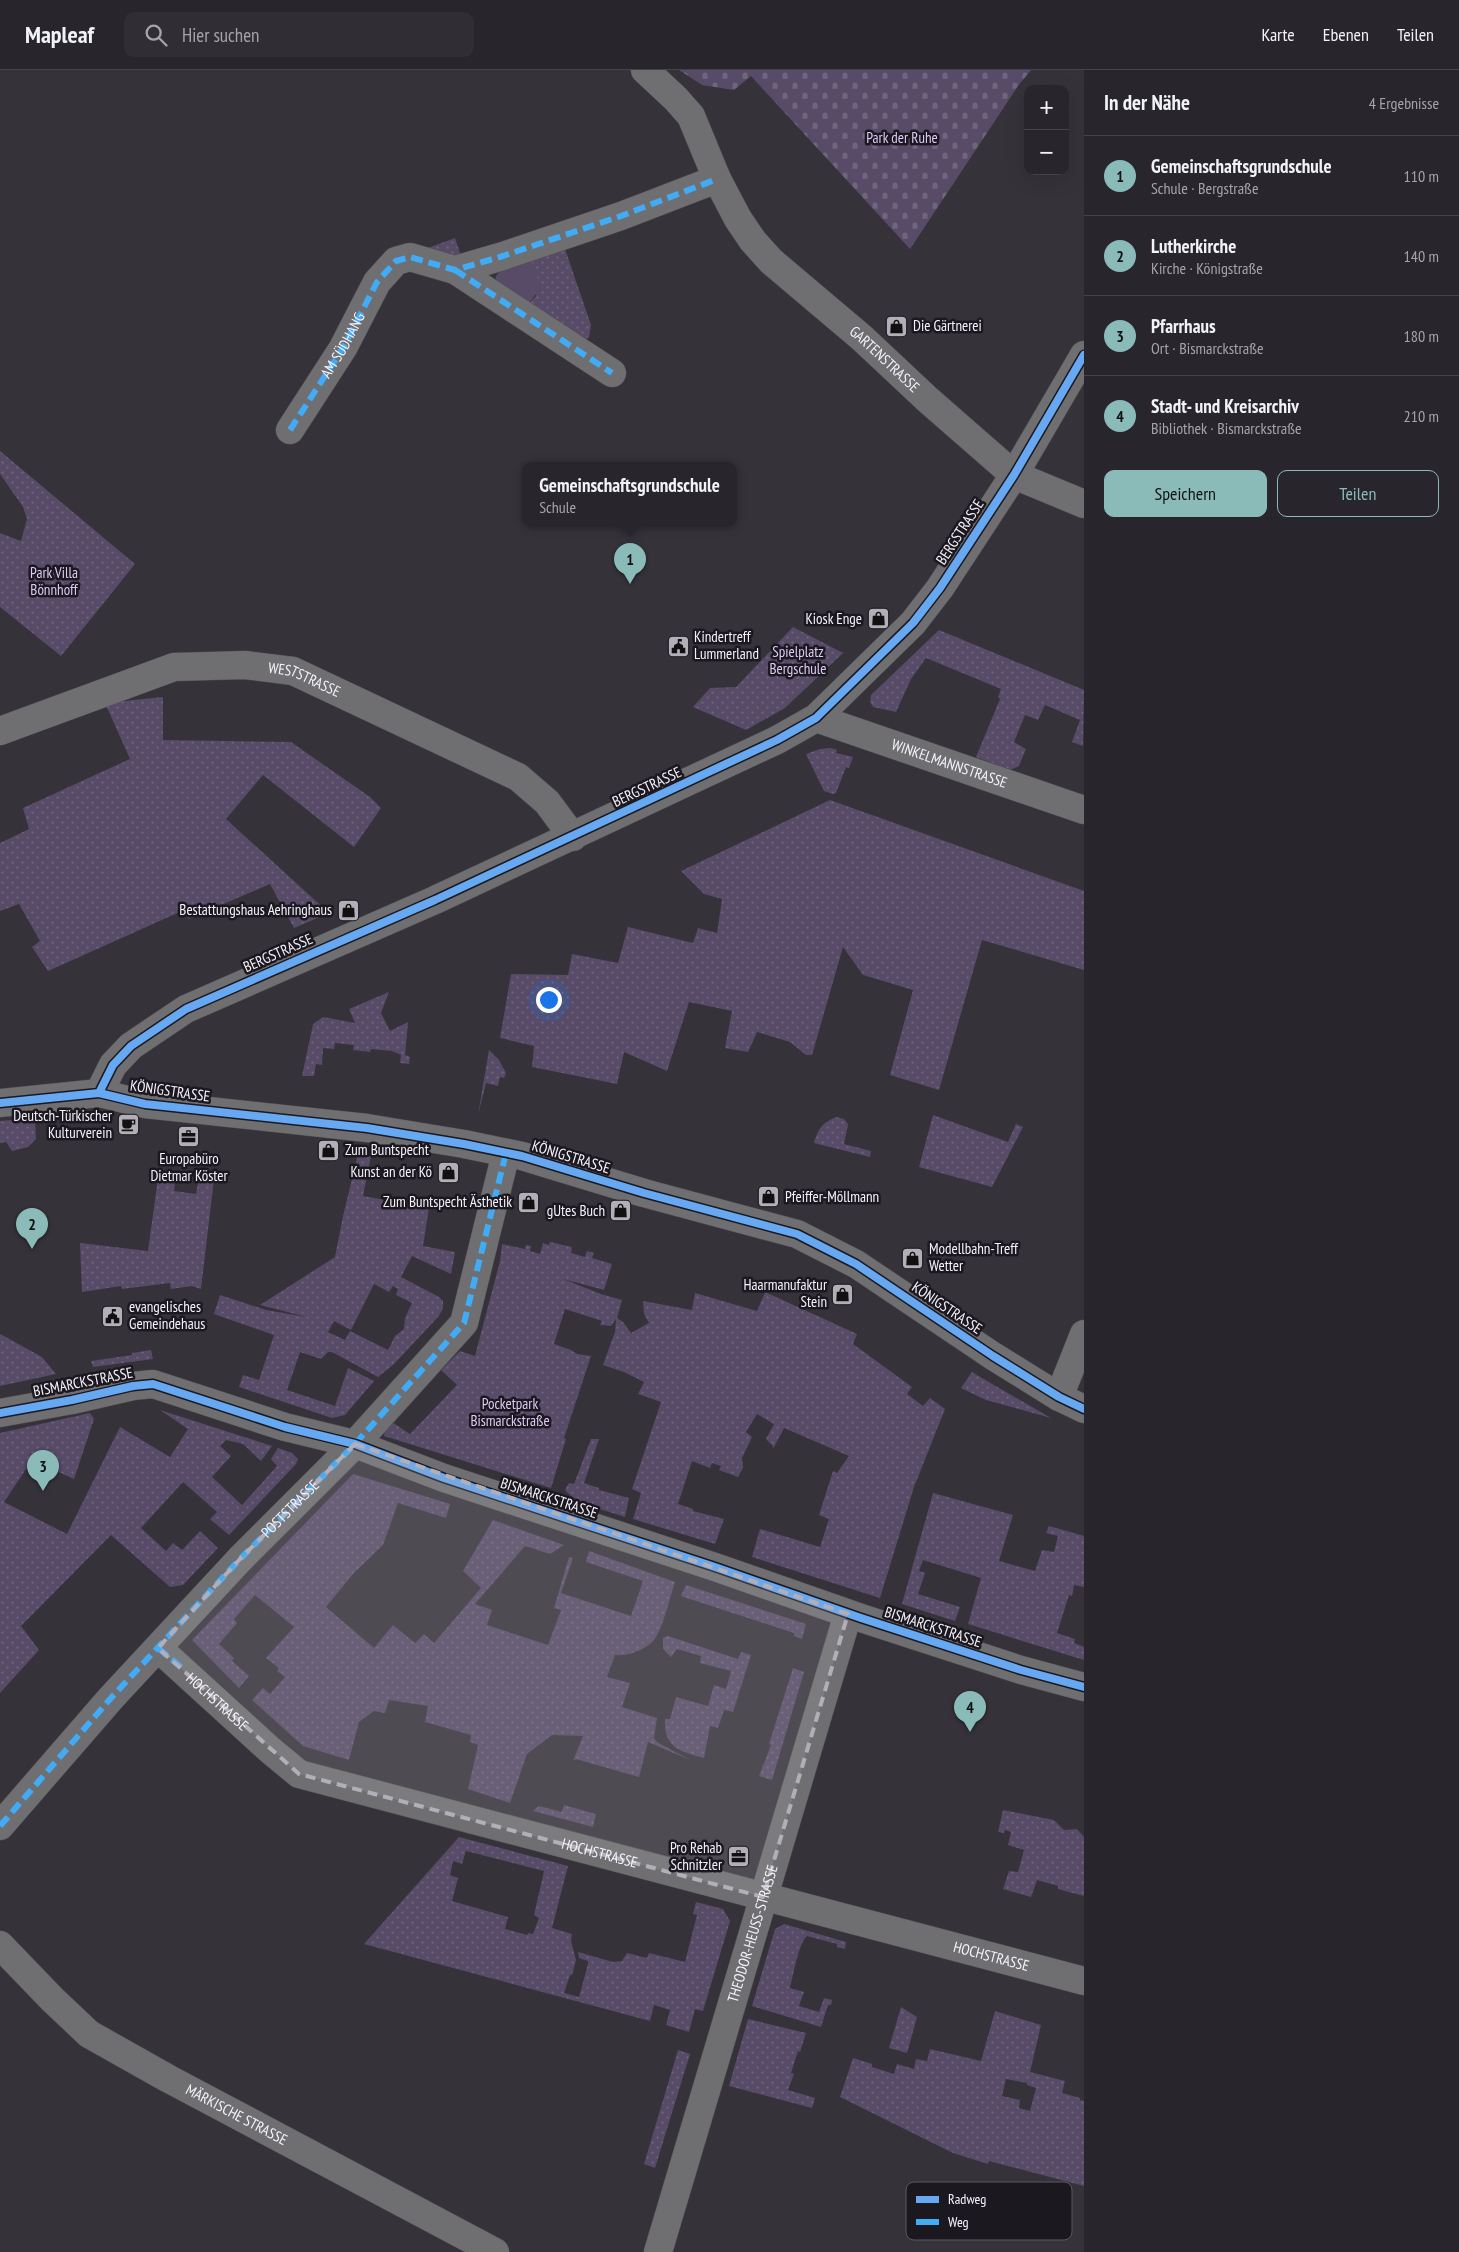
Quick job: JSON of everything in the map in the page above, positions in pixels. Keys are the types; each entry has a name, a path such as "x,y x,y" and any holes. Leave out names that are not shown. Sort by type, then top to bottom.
{"street":[{"name":"GARTENSTRASSE","path":"645,70 691,116 717,178 752,241 771,261 862,338 927,399 1014,475 1084,504"},
{"path":"455,270 503,256 621,216 717,178"},
{"name":"AM SÜDHANG","path":"290,430 343,348 377,282 396,261 410,257 455,270"},
{"path":"455,270 612,373"},
{"name":"BERGSTRASSE","path":"98,1093 113,1065 131,1046 186,1009 435,900 573,837 777,740 816,718 913,623 940,588 1014,475 1084,355"},
{"name":"WESTSTRASSE","path":"0,731 174,667 246,665 293,671 518,777 547,802 573,837"},
{"name":"WINKELMANNSTRASSE","path":"816,718 1084,810"},
{"name":"KÖNIGSTRASSE","path":"0,1103 98,1093 164,1106 367,1128 506,1153 644,1193 797,1234 862,1268 981,1348 1060,1397 1084,1409"},
{"name":"POSTSTRASSE","path":"0,1826 240,1559 355,1444 464,1323 506,1153"},
{"path":"1060,1397 1084,1334"},
{"name":"BISMARCKSTRASSE","path":"0,1413 72,1400 133,1386 153,1384 285,1427 355,1444 444,1478 848,1614 1021,1670 1084,1687"},
{"name":"THEODOR-HEUSS-STRASSE","path":"658,2252 848,1614"},
{"name":"HOCHSTRASSE","path":"158,1648 299,1774 1084,1981"},
{"name":"MÄRKISCHE STRASSE","path":"0,1945 89,2034 169,2079 495,2252"}],"highlighted area":[{"path":"355,1444 848,1614 763,1897 299,1774 158,1648 240,1559"}],"green space":[{"name":"Park der Ruhe","path":"679,70 1031,70 1018,86 910,249 751,76 734,90 702,85"},
{"path":"455,238 462,259 425,249"},
{"path":"565,249 591,325 589,337 583,341 528,304 536,296 531,259"},
{"path":"531,259 541,288 528,304 495,284 496,276 501,269"},
{"name":"Park Villa Bönnhoff","path":"0,451 135,564 61,656 0,607 0,533 21,541 27,519 23,507 0,474"},
{"name":"Spielplatz Bergschule","path":"793,627 843,653 785,708 746,730 693,707 710,688 736,687"},
{"path":"939,630 1084,690 1083,746 1072,742 1080,720 1045,705 1038,720 1025,715 1014,742 1026,749 1019,766 1010,770 976,757 1000,699 998,697 1001,689 926,658 911,679 896,712 873,707 870,702 871,695"},
{"path":"163,697 163,740 291,742 370,797 381,808 354,847 263,775 226,819 329,913 294,928 270,884 189,919 182,911 48,971 32,947 40,941 19,904 0,911 0,843 29,829 23,808 130,759 105,703"},
{"path":"831,748 837,750 836,753 853,757 849,768 846,767 836,793 833,794 824,791 806,754 820,749"},
{"path":"830,800 1084,891 1084,970 982,940 939,1090 890,1075 913,990 863,975 843,947 812,1055 806,1055 790,1042 757,1032 748,1052 725,1048 732,1011 689,1002 667,1071 624,1052 617,1084 532,1067 534,1046 500,1038 511,974 568,975 572,954 618,963 628,927 693,943 698,928 717,933 722,899 704,894 681,871"},
{"path":"389,992 381,1013 390,1031 408,1022 405,1055 410,1057 409,1064 400,1063 401,1055 392,1051 371,1049 370,1052 353,1050 354,1045 335,1043 334,1049 323,1048 322,1065 316,1064 314,1076 302,1076 313,1024 323,1017 355,1023 349,1009"},
{"path":"489,1050 499,1060 506,1073 504,1078 500,1077 498,1086 486,1083 478,1115"},
{"path":"933,1115 1008,1142 1016,1124 1023,1127 992,1187 919,1167"},
{"path":"836,1117 844,1119 848,1124 844,1144 871,1151 870,1157 814,1143 821,1127"},
{"path":"35,1118 36,1139 28,1147 12,1151 6,1142 0,1143 0,1121"},
{"path":"358,1154 371,1156 363,1196 390,1201 389,1206 404,1208 405,1201 429,1208 423,1246 455,1252 451,1274 412,1256 401,1277 439,1297 443,1301 443,1309 438,1317 394,1364 378,1377 332,1352 328,1352 321,1359 300,1352 287,1390 335,1406 348,1368 374,1381 345,1415 332,1418 239,1387 243,1375 259,1380 274,1335 214,1314 220,1295 266,1310 307,1317 260,1305 335,1257","holes":["374,1284 389,1292 393,1286 398,1289 396,1295 412,1303 405,1318 404,1329 395,1336 388,1350 350,1331 345,1340 328,1332 334,1321 351,1330"]},
{"path":"159,1171 176,1174 174,1191 196,1194 199,1177 214,1179 201,1289 192,1286 171,1289 170,1283 122,1289 121,1286 82,1292 80,1243 148,1251"},
{"name":"Pocketpark Bismarckstraße","path":"550,1242 572,1247 571,1253 585,1257 587,1251 594,1253 592,1258 612,1264 604,1290 563,1279 622,1300 617,1318 623,1322 631,1333 649,1323 644,1314 643,1301 692,1310 695,1293 757,1311 765,1292 857,1334 853,1344 912,1387 907,1394 923,1406 930,1398 945,1409 914,1487 880,1598 752,1557 760,1529 820,1547 829,1519 819,1515 832,1474 833,1471 837,1473 849,1456 784,1428 773,1449 773,1446 766,1439 774,1424 757,1414 746,1432 752,1437 742,1458 743,1468 738,1477 719,1470 721,1466 712,1463 710,1468 692,1461 678,1504 693,1509 693,1511 724,1519 715,1544 633,1519 641,1493 632,1489 661,1402 638,1394 644,1382 624,1372 603,1365 615,1332 616,1319 611,1326 600,1325 602,1321 565,1309 554,1344 577,1354 591,1356 564,1438 566,1439 551,1488 384,1436 385,1429 392,1422 410,1434 457,1385 441,1370 460,1351 475,1356 500,1261 502,1244 525,1249 526,1245 531,1246 530,1251 540,1254 543,1243 549,1245"},
{"path":"0,1334 42,1357 56,1374 0,1386"},
{"path":"151,1350 153,1359 93,1367 91,1361 132,1355 132,1353"},
{"path":"972,1372 1051,1418 986,1400 961,1388"},
{"path":"160,1410 272,1446 261,1461 243,1444 226,1440 220,1446 231,1456 212,1477 242,1505 277,1466 271,1459 278,1448 292,1453 298,1459 296,1464 229,1535 210,1519 217,1512 183,1482 141,1528 166,1551 173,1543 182,1550 200,1531 218,1548 183,1585 170,1587 111,1535 21,1626 39,1650 0,1693 0,1433 90,1413 94,1419 74,1479 32,1460 4,1502 67,1534 120,1427 170,1457 188,1429"},
{"path":"591,1439 599,1439 584,1483 599,1488 599,1490 629,1498 625,1517 585,1504 565,1490 569,1483 574,1484"},
{"path":"353,1474 450,1504 446,1518 398,1503 383,1545 353,1574 326,1607 374,1648 393,1625 415,1643 424,1634 434,1643 481,1588 463,1571 493,1520 564,1545 550,1554 525,1546 475,1604 492,1610 487,1625 548,1645 561,1610 554,1608 569,1557 573,1558 561,1593 631,1616 643,1581 586,1562 589,1551 675,1582 656,1637 648,1645 637,1651 625,1655 615,1655 607,1677 630,1683 622,1707 657,1718 654,1738 657,1742 690,1760 648,1742 639,1777 576,1759 573,1761 583,1736 552,1735 527,1754 510,1803 468,1789 478,1745 470,1742 471,1735 425,1722 428,1706 389,1700 385,1713 374,1711 359,1722 349,1760 303,1746 252,1700 263,1688 270,1694 285,1677 277,1671 279,1668 266,1658 294,1627 255,1595 234,1619 237,1623 219,1644 234,1658 232,1661 249,1676 239,1688 192,1640"},
{"path":"933,1493 1013,1515 999,1561 1035,1571 1042,1550 1054,1552 1058,1536 1046,1533 1049,1526 1084,1536 1084,1587 1074,1585 1072,1596 1069,1595 1057,1633 1075,1639 1074,1643 1084,1647 1084,1660 968,1624 981,1578 923,1560 919,1571 925,1573 918,1594 960,1607 955,1621 902,1604"},
{"path":"686,1585 806,1624 802,1639 794,1636 794,1633 681,1596"},
{"path":"668,1636 738,1659 741,1652 751,1655 733,1712 724,1710 718,1728 710,1726 704,1758 680,1750 670,1742 665,1729 665,1719 670,1719 676,1697 708,1706 714,1685 726,1689 731,1671 700,1663 701,1656 677,1649 671,1657 663,1649 663,1638"},
{"path":"793,1668 804,1672 772,1780 759,1776 771,1745 769,1744"},
{"path":"564,1805 596,1814 593,1827 533,1811 539,1806 562,1812"},
{"path":"1003,1810 1054,1820 1064,1830 1077,1829 1084,1837 1084,1896 1058,1889 1058,1886 1037,1880 1031,1897 1003,1889 1009,1871 1018,1872 1024,1850 1008,1845 1011,1832 1005,1830 1004,1833 998,1832"},
{"path":"459,1837 568,1866 552,1928 572,1934 571,1941 576,1960 564,1993 579,1997 588,1961 579,1958 578,1952 613,1962 622,1961 627,1953 647,1958 649,1953 685,1962 697,1915 693,1914 696,1902 723,1909 730,1921 703,2011 695,2009 689,2032 666,2025 670,2010 654,2005 650,2021 364,1944","holes":["466,1851 544,1871 534,1915 539,1918 533,1934 528,1933 527,1935 505,1929 508,1917 452,1901 458,1878 450,1875 453,1861 462,1864"]},
{"path":"784,1924 846,1942 845,1949 837,1947 837,1944 807,1936 801,1945 790,1988 804,1992 799,2006 819,2012 824,1998 832,2000 831,2005 828,2005 821,2027 752,2006 775,1929"},
{"path":"901,2007 917,2017 907,2053 889,2048"},
{"path":"995,2011 1041,2025 1030,2072 1065,2081 1062,2093 1084,2101 1084,2186 989,2161 988,2164 953,2153 840,2097 853,2058 894,2074 897,2064 914,2069 916,2059 927,2061 930,2049 981,2061","holes":["1006,2079 1027,2083 1027,2085 1036,2088 1030,2111 1019,2108 1020,2100 1002,2096"]},
{"path":"748,2019 806,2033 791,2073 794,2074 788,2090 815,2098 812,2108 729,2086"},
{"path":"678,2050 690,2054 655,2168 644,2164"}],"marked path":[{"path":"290,430 343,348 377,282 396,261 410,257 455,270 503,256 621,216 717,179"},
{"path":"455,270 612,373"},
{"path":"0,1826 111,1698 240,1559 355,1444 464,1323 506,1153"},
{"path":"158,1648 182,1668"}],"cycle path":[{"path":"99,1093 113,1065 131,1046 186,1009 435,900 777,740 816,718 913,623 940,588 1014,475 1084,355"},
{"path":"0,1103 99,1093 145,1104 367,1128 522,1156 644,1193 797,1234 856,1264 993,1356 1059,1397 1084,1409"},
{"path":"0,1413 72,1400 133,1386 153,1384 285,1427 355,1444 444,1478 715,1567 861,1618 1021,1670 1084,1687"}],"place":[{"name":"Die Gärtnerei","path":"897,326"},
{"name":"Gemeinschaftsgrundschule","path":"630,584"},
{"name":"Kiosk Enge","path":"878,619"},
{"name":"Kindertreff Lummerland","path":"678,646"},
{"name":"Bestattungshaus Aehringhaus","path":"348,910"},
{"name":"Deutsch-Türkischer Kulturverein","path":"128,1125"},
{"name":"Europabüro Dietmar Köster","path":"189,1136"},
{"name":"Zum Buntspecht","path":"329,1150"},
{"name":"Kunst an der Kö","path":"448,1172"},
{"name":"Pfeiffer-Möllmann","path":"769,1197"},
{"name":"Zum Buntspecht Ästhetik","path":"528,1202"},
{"name":"gUtes Buch","path":"621,1211"},
{"name":"Lutherkirche","path":"32,1249"},
{"name":"Modellbahn-Treff Wetter","path":"913,1258"},
{"name":"Haarmanufaktur Stein","path":"843,1294"},
{"name":"evangelisches Gemeindehaus","path":"113,1316"},
{"name":"Pfarrhaus","path":"43,1491"},
{"name":"Stadt- und Kreisarchiv","path":"970,1732"},
{"name":"Pro Rehab Schnitzler","path":"738,1857"}]}
